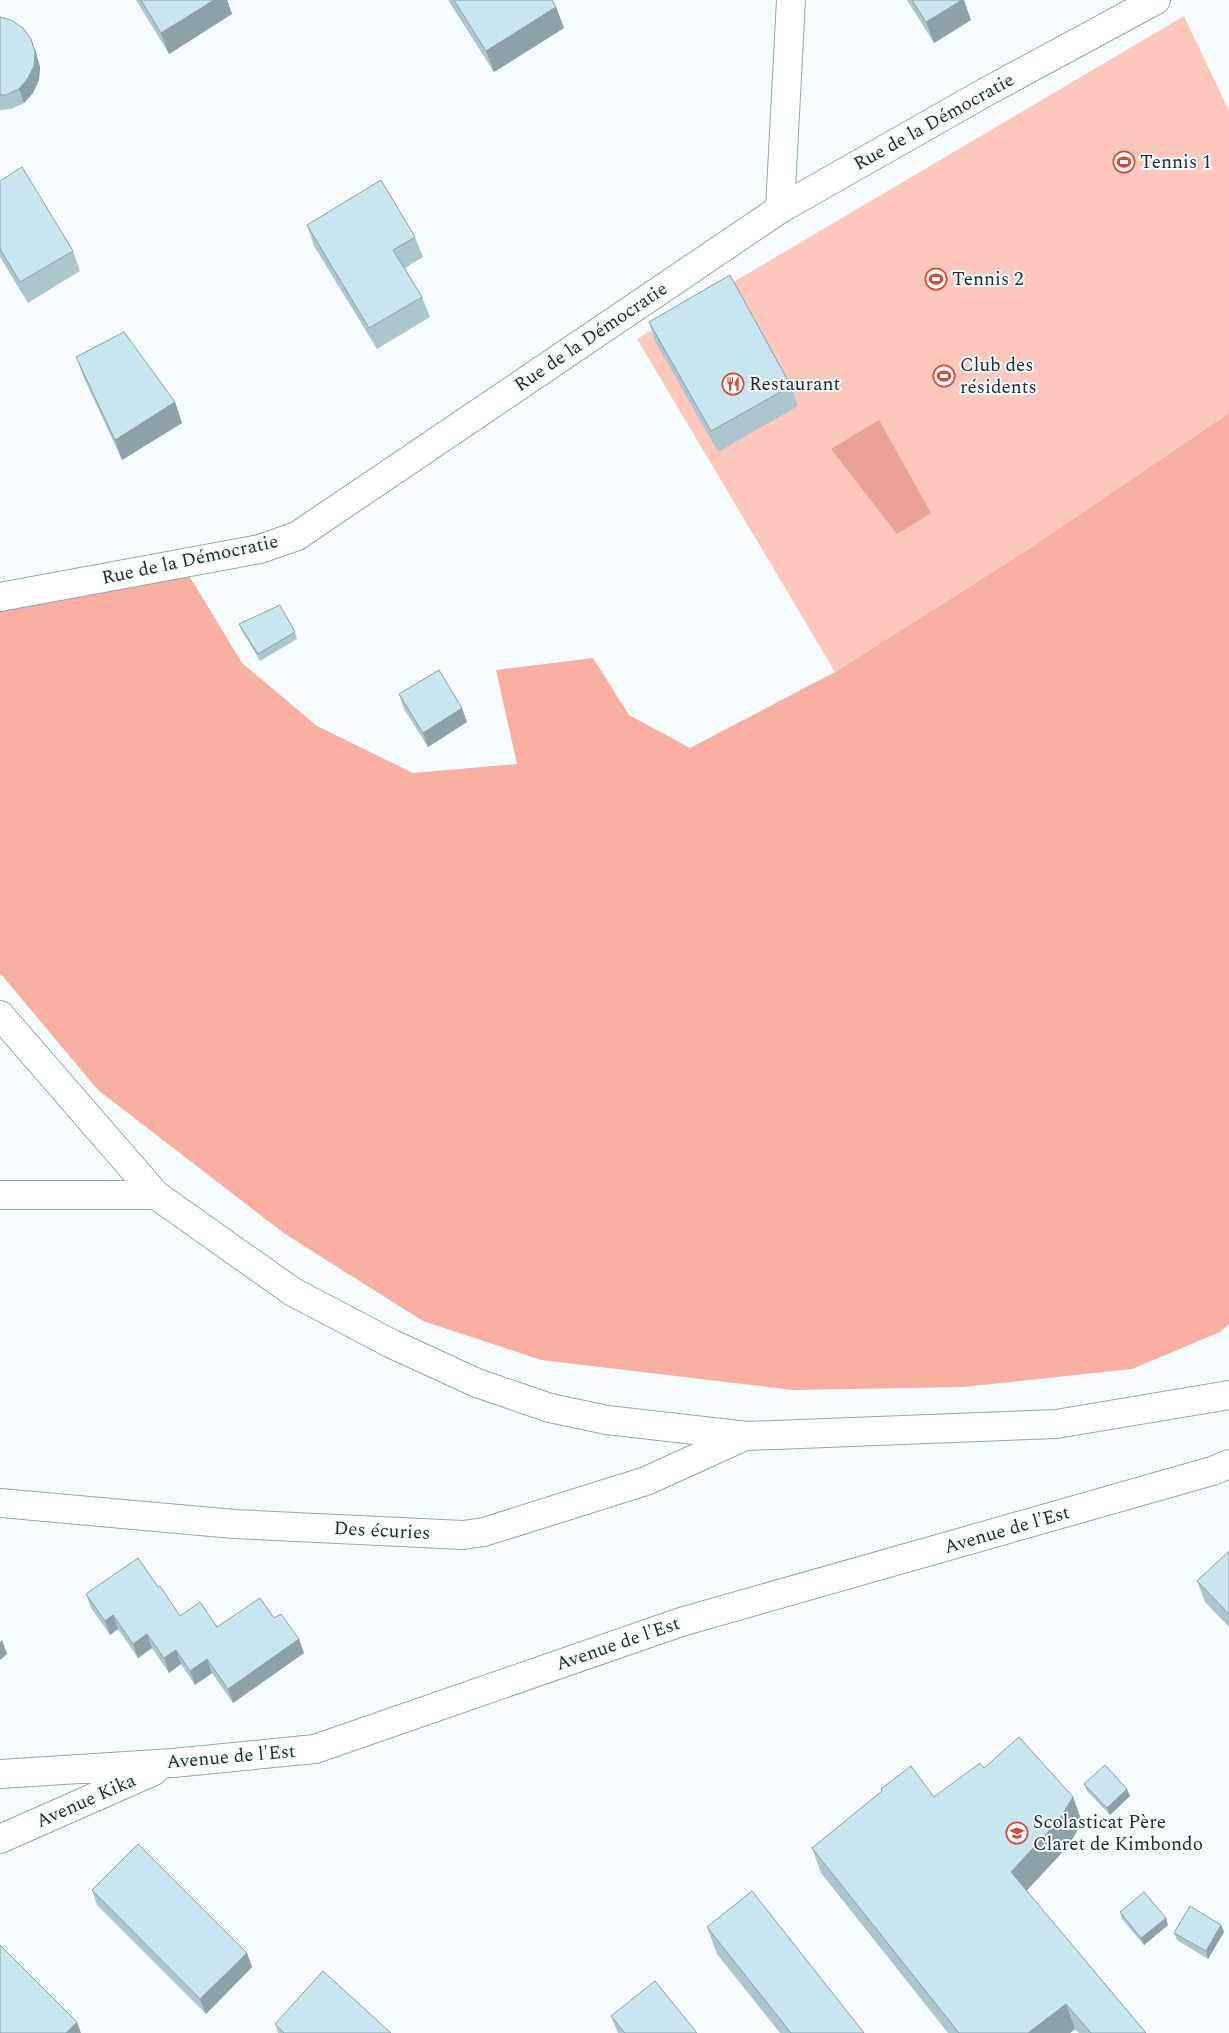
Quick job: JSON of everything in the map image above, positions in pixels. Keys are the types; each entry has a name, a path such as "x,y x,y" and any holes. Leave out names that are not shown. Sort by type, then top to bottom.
{"street":[{"path":"780,209 791,0"},
{"name":"Rue de la Démocratie","path":"0,597 260,549 298,536 780,209 984,93 1156,0"},
{"path":"0,1015 156,1194 293,1292 392,1344 477,1383 550,1408 607,1420 747,1436 1056,1424 1229,1396"},
{"path":"0,1195 156,1194"},
{"name":"Des écuries","path":"0,1503 234,1524 462,1535 484,1532 646,1481 747,1436"},
{"name":"Avenue de l'Est","path":"0,1774 173,1763 315,1750 681,1622 1212,1471 1229,1464"},
{"name":"Avenue Kika","path":"0,1839 173,1763"}],"shaded area":[{"name":"Club des résidents","path":"1184,16 1229,111 1229,413 1026,551 835,672 637,339"},
{"path":"1229,413 1229,1324 1220,1332 1132,1369 963,1387 793,1390 541,1360 423,1321 285,1234 98,1090 0,973 0,597 182,564 242,663 317,726 413,773 517,764 496,670 593,658 629,715 690,748 835,672 1026,551"},
{"path":"879,420 931,513 897,534 831,449"}],"building":[{"path":"141,0 214,0 161,33"},
{"path":"454,0 552,0 556,7 486,51"},
{"path":"912,0 962,0 926,22"},
{"path":"0,17 11,20 23,28 31,39 35,52 34,66 28,78 19,89 6,95 0,95"},
{"path":"22,167 73,251 20,282 0,249 0,181"},
{"path":"381,180 415,237 393,250 422,297 369,328 307,225"},
{"path":"730,275 791,386 711,431 649,322"},
{"path":"124,332 175,402 115,440 76,357"},
{"path":"280,605 295,632 258,654 239,624"},
{"path":"439,670 462,708 423,733 399,694"},
{"path":"1229,1551 1229,1614 1197,1581"},
{"path":"138,1558 180,1616 200,1602 217,1627 260,1598 274,1618 281,1614 299,1639 228,1689 207,1659 190,1671 176,1650 164,1658 147,1634 133,1644 113,1615 105,1621 86,1594"},
{"path":"1019,1737 1073,1797 1059,1820 1011,1872 1146,2033 1091,2033 1066,2004 1028,2033 959,2033 812,1848 911,1766 934,1797 980,1763 984,1768"},
{"path":"1105,1765 1127,1789 1107,1808 1084,1784"},
{"path":"138,1844 247,1953 200,1999 92,1890"},
{"path":"752,1891 864,2033 791,2033 707,1927"},
{"path":"1144,1892 1166,1918 1141,1938 1120,1912"},
{"path":"1190,1906 1221,1925 1206,1951 1174,1933"},
{"path":"0,1945 77,2022 66,2033 0,2033"},
{"path":"323,1971 391,2033 284,2033 275,2024"},
{"path":"655,1981 697,2033 625,2033 611,2016"}],"place":[{"name":"Tennis 1","path":"1124,162"},
{"name":"Tennis 2","path":"936,279"},
{"name":"Club des résidents","path":"944,376"},
{"name":"Restaurant","path":"733,384"},
{"name":"Scolasticat Père Claret de Kimbondo","path":"1017,1833"}]}
